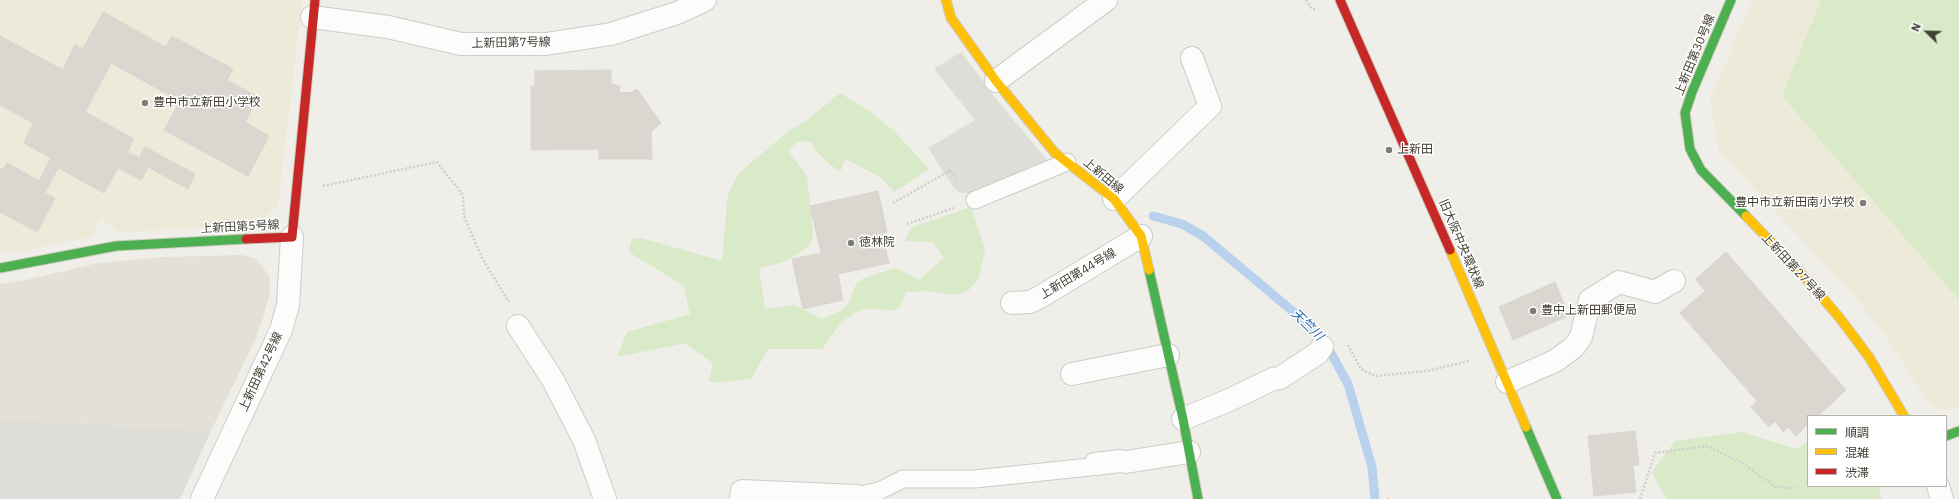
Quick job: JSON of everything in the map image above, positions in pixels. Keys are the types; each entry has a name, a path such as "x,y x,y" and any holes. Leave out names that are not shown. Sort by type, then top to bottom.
{"street":[{"name":"上新田第7号線","path":"313,8 461,44 546,44 611,34 677,13 705,0"},
{"name":"上新田線","path":"946,0 951,18 996,81 1055,153 1114,199 1141,236 1183,418 1198,499"},
{"path":"996,81 1106,0"},
{"name":"旧大阪中央環状線","path":"1340,0 1507,382 1556,499"},
{"name":"上新田第30号線","path":"1685,121 1685,113 1692,92 1732,0"},
{"name":"上新田第5号線","path":"0,268 116,246 292,237 313,8"},
{"path":"1114,199 1210,106 1192,58"},
{"name":"上新田第27号線","path":"1685,121 1690,149 1701,170 1801,273 1838,317 1869,357 1903,415"},
{"name":"上新田第44号線","path":"1012,303 1030,302 1040,297 1141,236"},
{"name":"上新田第42号線","path":"202,499 281,330 288,305 292,237"},
{"path":"1507,382 1555,361 1574,347 1581,337 1590,300 1619,282 1656,292 1674,281"},
{"path":"518,326 552,380 584,440 605,499"},
{"path":"1183,418 1227,401 1273,379 1280,378 1318,353 1322,347"},
{"path":"1072,374 1168,355"},
{"path":"1947,436 1959,431"},
{"path":"1096,464 1120,461 1126,462 1189,452"},
{"path":"1938,487 1942,499"},
{"path":"741,499 742,491 856,498"}],"lane":[{"path":"975,200 1067,162"},
{"path":"856,498 879,491 903,479 974,478 1090,467 1096,464"}],"path":[{"path":"296,192 437,162 462,195 464,216 482,258 518,316 518,326"},
{"path":"893,203 951,170 958,182"},
{"path":"907,224 975,200"},
{"path":"1344,340 1361,369 1375,376 1427,371 1474,360"},
{"path":"1640,499 1655,453 1707,446 1742,463 1776,487 1796,488"}],"shaded area":[{"name":"豊中市立新田小学校","path":"0,0 302,0 278,206 260,222 215,228 118,232 101,219 91,237 19,252 0,253"},
{"name":"豊中市立新田南小学校","path":"1752,0 1959,0 1959,407 1942,411 1926,400 1890,343 1857,299 1719,151 1710,101"},
{"path":"961,52 1001,105 1053,167 970,194 959,192 954,188 928,148 975,120 934,69"},
{"path":"242,255 254,258 259,262 269,276 270,291 263,318 255,340 211,431 0,419 0,284 26,280 98,263 164,257"},
{"path":"0,419 211,431 180,499 0,499"}],"green space":[{"path":"1821,0 1959,0 1959,300 1782,96"},
{"path":"840,93 869,111 894,131 929,169 894,192 880,177 845,159 840,172 827,162 812,146 811,142 798,141 788,151 807,176 813,231 812,241 807,248 784,262 759,268 765,309 795,305 821,319 839,312 849,303 856,284 864,278 896,268 919,280 944,258 932,242 904,241 912,227 971,207 985,250 979,277 968,291 956,295 927,291 906,292 900,307 895,310 865,309 854,313 841,323 822,349 768,349 751,379 712,383 709,381 713,363 685,343 617,357 627,332 690,314 684,286 632,254 629,249 632,239 641,238 722,261 727,201 730,189 740,172 789,131 806,121"},
{"path":"1742,432 1796,449 1807,443 1807,487 1878,487 1882,499 1666,499 1652,472 1675,441"}],"building":[{"path":"103,12 166,47 172,36 233,69 227,80 258,97 245,122 269,136 248,176 164,130 180,101 111,63 85,112 134,139 127,152 139,158 145,147 195,174 188,189 148,167 141,180 118,168 104,193 58,168 45,193 55,198 37,232 0,212 0,168 3,170 7,163 39,181 51,158 24,143 33,123 0,105 0,36 63,70 75,44 83,49"},
{"path":"611,70 611,84 620,86 619,92 630,93 637,89 661,123 651,132 652,159 599,159 599,149 531,150 531,86 535,87 535,71"},
{"name":"徳林院","path":"878,191 887,232 882,233 889,263 838,274 843,300 803,309 792,259 821,253 810,206"},
{"path":"1726,252 1846,390 1819,415 1807,415 1807,425 1796,436 1788,427 1783,432 1775,421 1769,427 1751,407 1757,401 1680,313 1705,291 1696,279"},
{"path":"1555,282 1564,304 1561,305 1566,317 1513,340 1499,307"},
{"path":"1635,431 1639,465 1633,465 1636,492 1594,496 1588,436"}],"waterway":[{"name":"天竺川","path":"1153,216 1182,224 1203,236 1321,335 1348,384 1372,467 1375,499"}],"traffic: fast":[{"path":"1731,0 1692,92 1685,113 1690,149 1701,170 1746,216"},
{"path":"0,268 116,246 246,239"},
{"path":"1149,270 1183,419 1198,499"},
{"path":"1526,427 1557,499"},
{"path":"1947,436 1959,431"}],"traffic: slow":[{"path":"946,0 951,18 996,81 1055,153 1114,199 1141,236 1149,270"},
{"path":"1746,216 1801,273 1839,317 1869,357 1903,415"},
{"path":"1450,250 1526,427"}],"traffic: jam":[{"path":"246,239 292,237 315,0"},
{"path":"1340,0 1450,250"}],"place":[{"name":"豊中市立新田小学校","path":"145,103"},
{"name":"上新田","path":"1389,150"},
{"name":"豊中市立新田南小学校","path":"1863,203"},
{"name":"徳林院","path":"851,243"},
{"name":"豊中上新田郵便局","path":"1533,311"}]}
